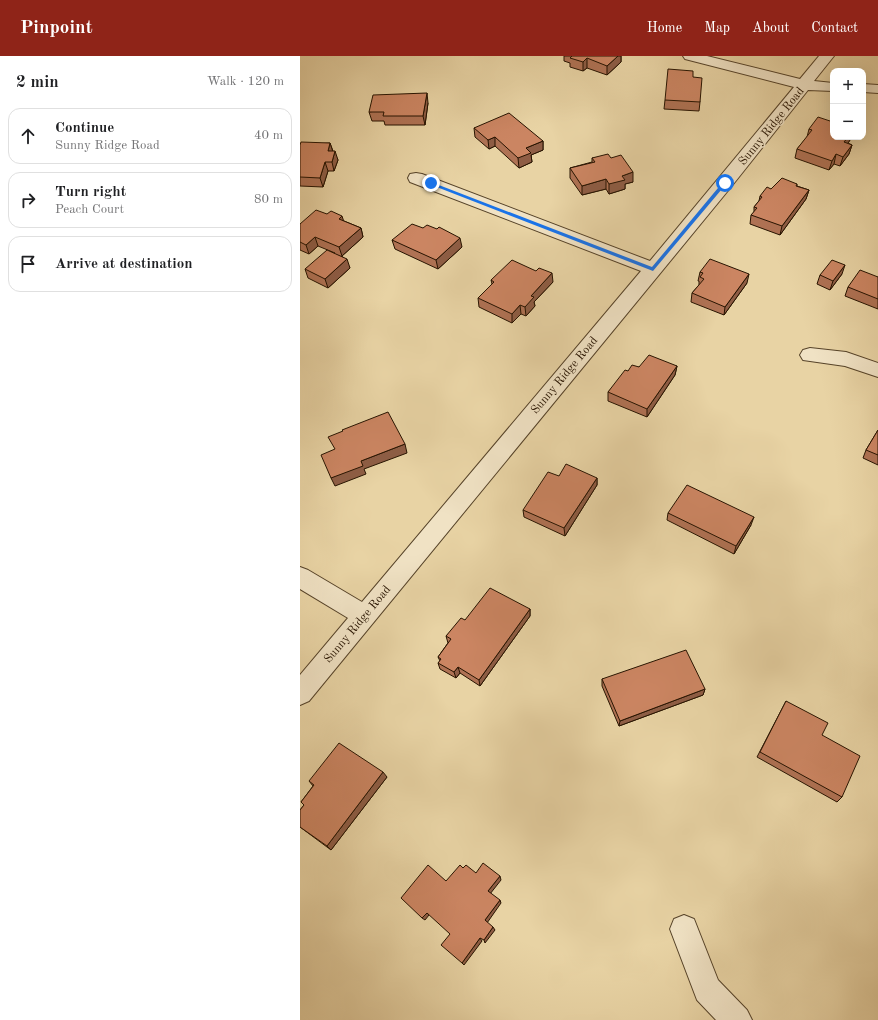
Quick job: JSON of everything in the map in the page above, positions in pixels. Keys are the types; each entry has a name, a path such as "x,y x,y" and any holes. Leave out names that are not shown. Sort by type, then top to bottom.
{"street":[{"path":"690,56 805,85 830,87"},
{"name":"Sunny Ridge Road","path":"300,693 653,269 805,85 827,56"},
{"path":"866,88 878,89"},
{"path":"416,178 653,269"},
{"path":"810,355 846,359 878,370"},
{"path":"300,578 364,615"},
{"path":"684,929 707,990 738,1020"}],"building":[{"path":"572,56 618,56 607,66 587,58 583,62 570,58"},
{"path":"668,69 693,71 693,77 702,78 700,102 665,100"},
{"path":"427,93 423,116 383,116 384,112 369,112 373,95"},
{"path":"509,113 543,141 526,148 531,153 518,158 495,137 488,140 474,128"},
{"path":"818,117 830,121 830,140 846,140 844,142 852,145 843,157 836,154 832,161 797,149 812,130 809,129"},
{"path":"301,142 330,143 328,151 335,151 332,162 325,162 320,178 300,177"},
{"path":"608,154 611,158 621,155 633,172 622,176 625,180 609,184 606,179 582,186 570,168 595,162 592,158"},
{"path":"782,178 797,184 796,186 809,190 782,226 751,215 757,208 754,207 762,197 760,196 767,187 771,189"},
{"path":"316,210 327,214 331,211 342,216 339,219 361,228 339,247 315,237 306,245 300,242 300,224"},
{"path":"412,224 423,228 427,225 437,229 439,227 460,238 436,260 392,240"},
{"path":"327,250 347,259 325,279 305,269"},
{"path":"710,259 749,274 725,307 692,293 704,279 700,277 703,273 700,272"},
{"path":"512,260 536,271 539,268 552,273 531,296 534,297 525,307 520,305 512,314 478,298 494,282 491,280"},
{"path":"832,260 845,265 833,281 820,275"},
{"path":"860,270 878,277 878,299 848,287"},
{"path":"649,355 677,366 647,409 608,392 625,370 628,371 632,365 639,367"},
{"path":"388,412 405,444 361,461 363,466 331,478 321,455 335,449 328,437"},
{"path":"878,430 878,455 866,450"},
{"path":"566,464 597,478 564,528 523,510 548,472 559,476"},
{"path":"687,485 754,517 736,546 668,513"},
{"path":"490,588 530,609 479,680 458,667 454,672 438,663 441,659 438,657 451,639 446,636 461,618 465,620"},
{"path":"686,650 705,689 620,721 602,679"},
{"path":"786,701 828,723 822,735 860,756 842,797 760,752"},
{"path":"339,743 383,772 327,846 300,827 300,810 304,805 301,802 314,785 309,781"},
{"path":"483,863 500,876 488,891 500,900 485,920 493,927 484,940 480,938 462,963 441,945 450,934 427,913 422,918 401,898 428,865 446,881 460,865 463,868 466,865 476,873"}],"route":[{"path":"431,183 653,269 725,183"}]}
